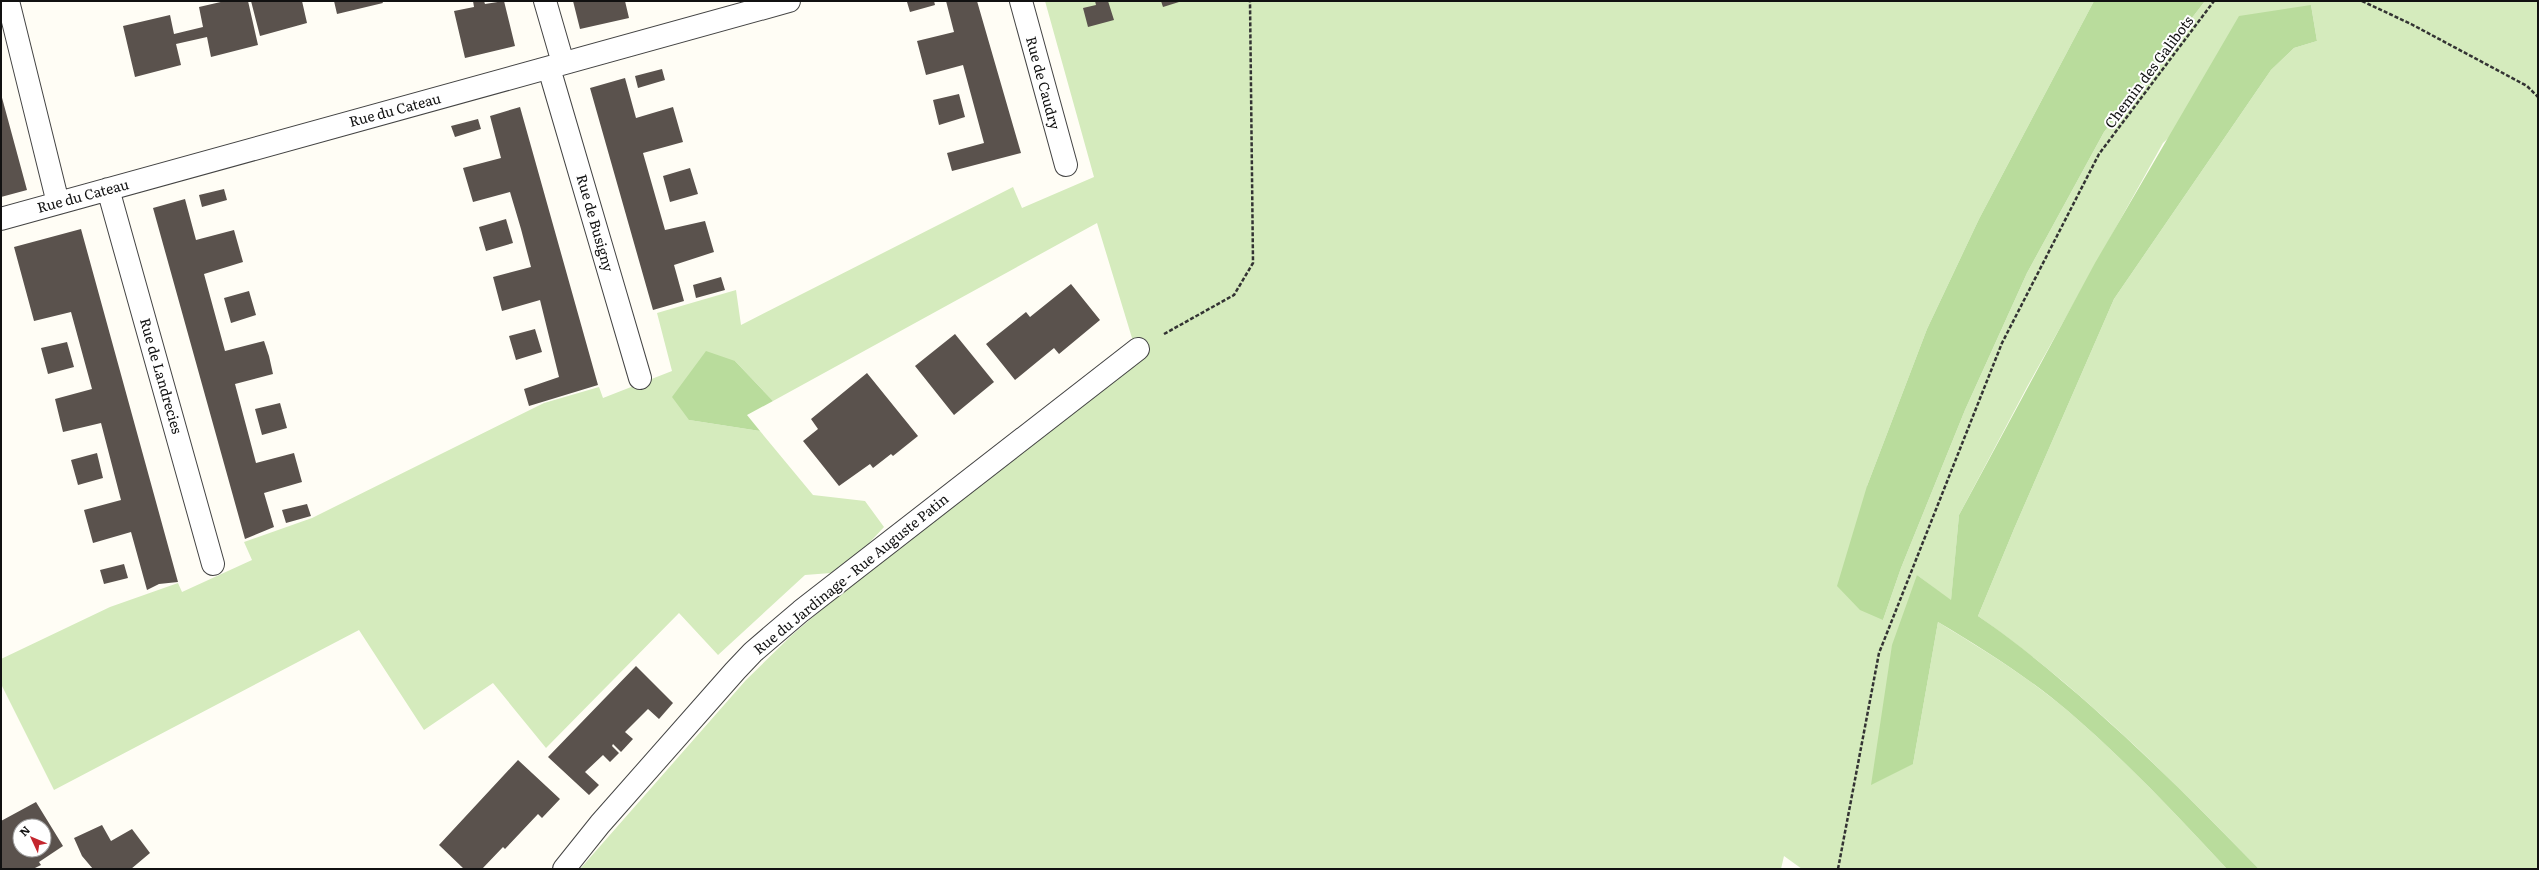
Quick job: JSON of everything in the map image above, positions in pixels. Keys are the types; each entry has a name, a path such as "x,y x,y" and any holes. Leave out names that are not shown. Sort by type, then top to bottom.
{"street":[{"path":"8,1 58,203"},
{"name":"Rue de Busigny","path":"545,1 556,65 640,378"},
{"name":"Rue du Cateau","path":"1,219 789,1"},
{"name":"Rue de Caudry","path":"1021,1 1066,165"},
{"name":"Rue de Landrecies","path":"108,189 213,564"},
{"name":"Rue du Jardinage - Rue Auguste Patin","path":"564,869 600,824 753,652 807,606 1138,349"}],"path":[{"path":"1138,349 1234,295 1253,263 1250,1"},
{"name":"Chemin des Galibots","path":"1838,869 1879,653 1898,601 2002,343 2100,154 2214,1"},
{"path":"2362,1 2411,24 2526,86 2538,97"}],"green space":[{"path":"1045,1 2094,1 1979,219 1927,329 1867,486 1883,620 1901,568 1965,410 2027,273 2104,132 2205,1 2538,1 2538,869 2259,869 2159,769 2089,704 2016,644 1978,616 2014,529 2114,299 2271,70 2294,48 2317,41 2311,5 2163,143 2027,387 1959,515 1951,601 1917,575 1913,764 1938,622 2021,675 2068,711 2130,768 2227,869 1802,869 1784,856 1781,869 580,869 746,680 792,635 849,586 1139,361 1097,223 773,401 735,361 689,420 760,431 813,495 865,501 884,527 858,555 831,573 805,575 718,655 679,613 546,748 493,683 424,730 359,630 54,790 1,684 1,659 110,607 178,583 182,592 252,560 244,542 312,518 544,403 599,387 603,398 672,371 657,313 736,290 741,325 1013,187 1022,208 1094,177"},
{"path":"2094,1 2205,1 2104,132 2027,273 1965,410 1901,568 1883,620 1860,610 1837,586 1867,486 1927,329 1979,219"},
{"path":"2311,5 2317,41 2294,48 2271,70 2114,299 2014,529 1978,616 2043,665 2108,721 2169,779 2259,869 2227,869 2130,768 2068,711 2021,675 1938,622 1913,764 1871,785 1892,645 1917,575 1951,600 1959,515 2095,263 2239,16"},
{"path":"706,351 735,361 773,401 747,415 760,431 689,420 672,397"}],"building":[{"path":"225,1 248,1 258,45 211,57 207,37 176,44 181,65 135,77 123,26 170,15 174,34 203,27 199,7"},
{"path":"251,1 302,1 307,23 260,36"},
{"path":"334,1 382,1 383,3 337,14"},
{"path":"473,1 484,1 485,4 504,1 515,46 465,58 454,11 474,7"},
{"path":"573,1 625,1 629,18 580,29"},
{"path":"934,1 935,5 910,12 907,2"},
{"path":"946,1 977,1 1021,153 952,171 947,153 984,143 963,65 926,75 917,41 954,32"},
{"path":"1095,1 1108,1 1114,20 1088,27 1083,8 1096,5"},
{"path":"1161,1 1179,1 1179,2 1163,7"},
{"path":"662,69 665,80 638,88 635,76"},
{"path":"625,78 636,118 673,107 683,142 643,153 665,230 705,221 714,252 674,265 684,301 653,310 590,88"},
{"path":"1,94 27,190 1,197"},
{"path":"959,94 965,117 939,125 933,100"},
{"path":"520,107 598,385 529,406 524,389 559,377 540,300 502,311 493,277 531,267 521,229 510,192 473,202 463,168 501,158 490,116"},
{"path":"478,119 481,129 455,137 451,126"},
{"path":"690,168 698,194 670,202 663,176"},
{"path":"224,189 227,200 202,207 199,195"},
{"path":"185,199 196,240 234,230 243,262 204,274 225,351 264,341 269,356 273,374 235,384 256,463 294,453 302,482 264,493 274,527 245,539 153,208"},
{"path":"506,219 513,243 486,251 479,227"},
{"path":"81,229 178,582 159,584 147,590 131,532 93,543 84,510 121,500 101,423 63,432 55,399 92,389 71,312 34,321 14,247"},
{"path":"721,277 725,290 696,298 693,285"},
{"path":"1071,284 1100,320 1059,354 1054,348 1015,380 986,344 1026,312 1030,317"},
{"path":"249,291 256,315 231,323 224,298"},
{"path":"535,329 542,352 516,360 509,336"},
{"path":"955,334 994,382 954,415 915,366"},
{"path":"67,342 74,367 48,374 41,348"},
{"path":"867,373 918,436 893,456 891,454 873,468 870,464 839,486 803,441 818,429 811,419"},
{"path":"280,403 287,428 262,435 255,409"},
{"path":"97,453 103,478 78,485 71,460"},
{"path":"307,504 311,516 286,523 282,510"},
{"path":"124,564 128,578 104,584 100,570"},
{"path":"636,666 673,703 659,719 648,709 625,732 633,739 621,752 613,744 612,746 619,753 610,762 603,755 585,772 599,785 589,795 548,757"},
{"path":"518,760 560,799 542,818 538,814 505,849 503,847 482,869 464,869 439,845"},
{"path":"36,802 46,818 12,818 12,858 45,858 39,862 41,865 33,869 1,869 1,821"},
{"path":"102,825 111,841 132,829 150,853 131,869 93,869 82,856 74,838"},
{"path":"52,828 63,846 52,853"}]}
